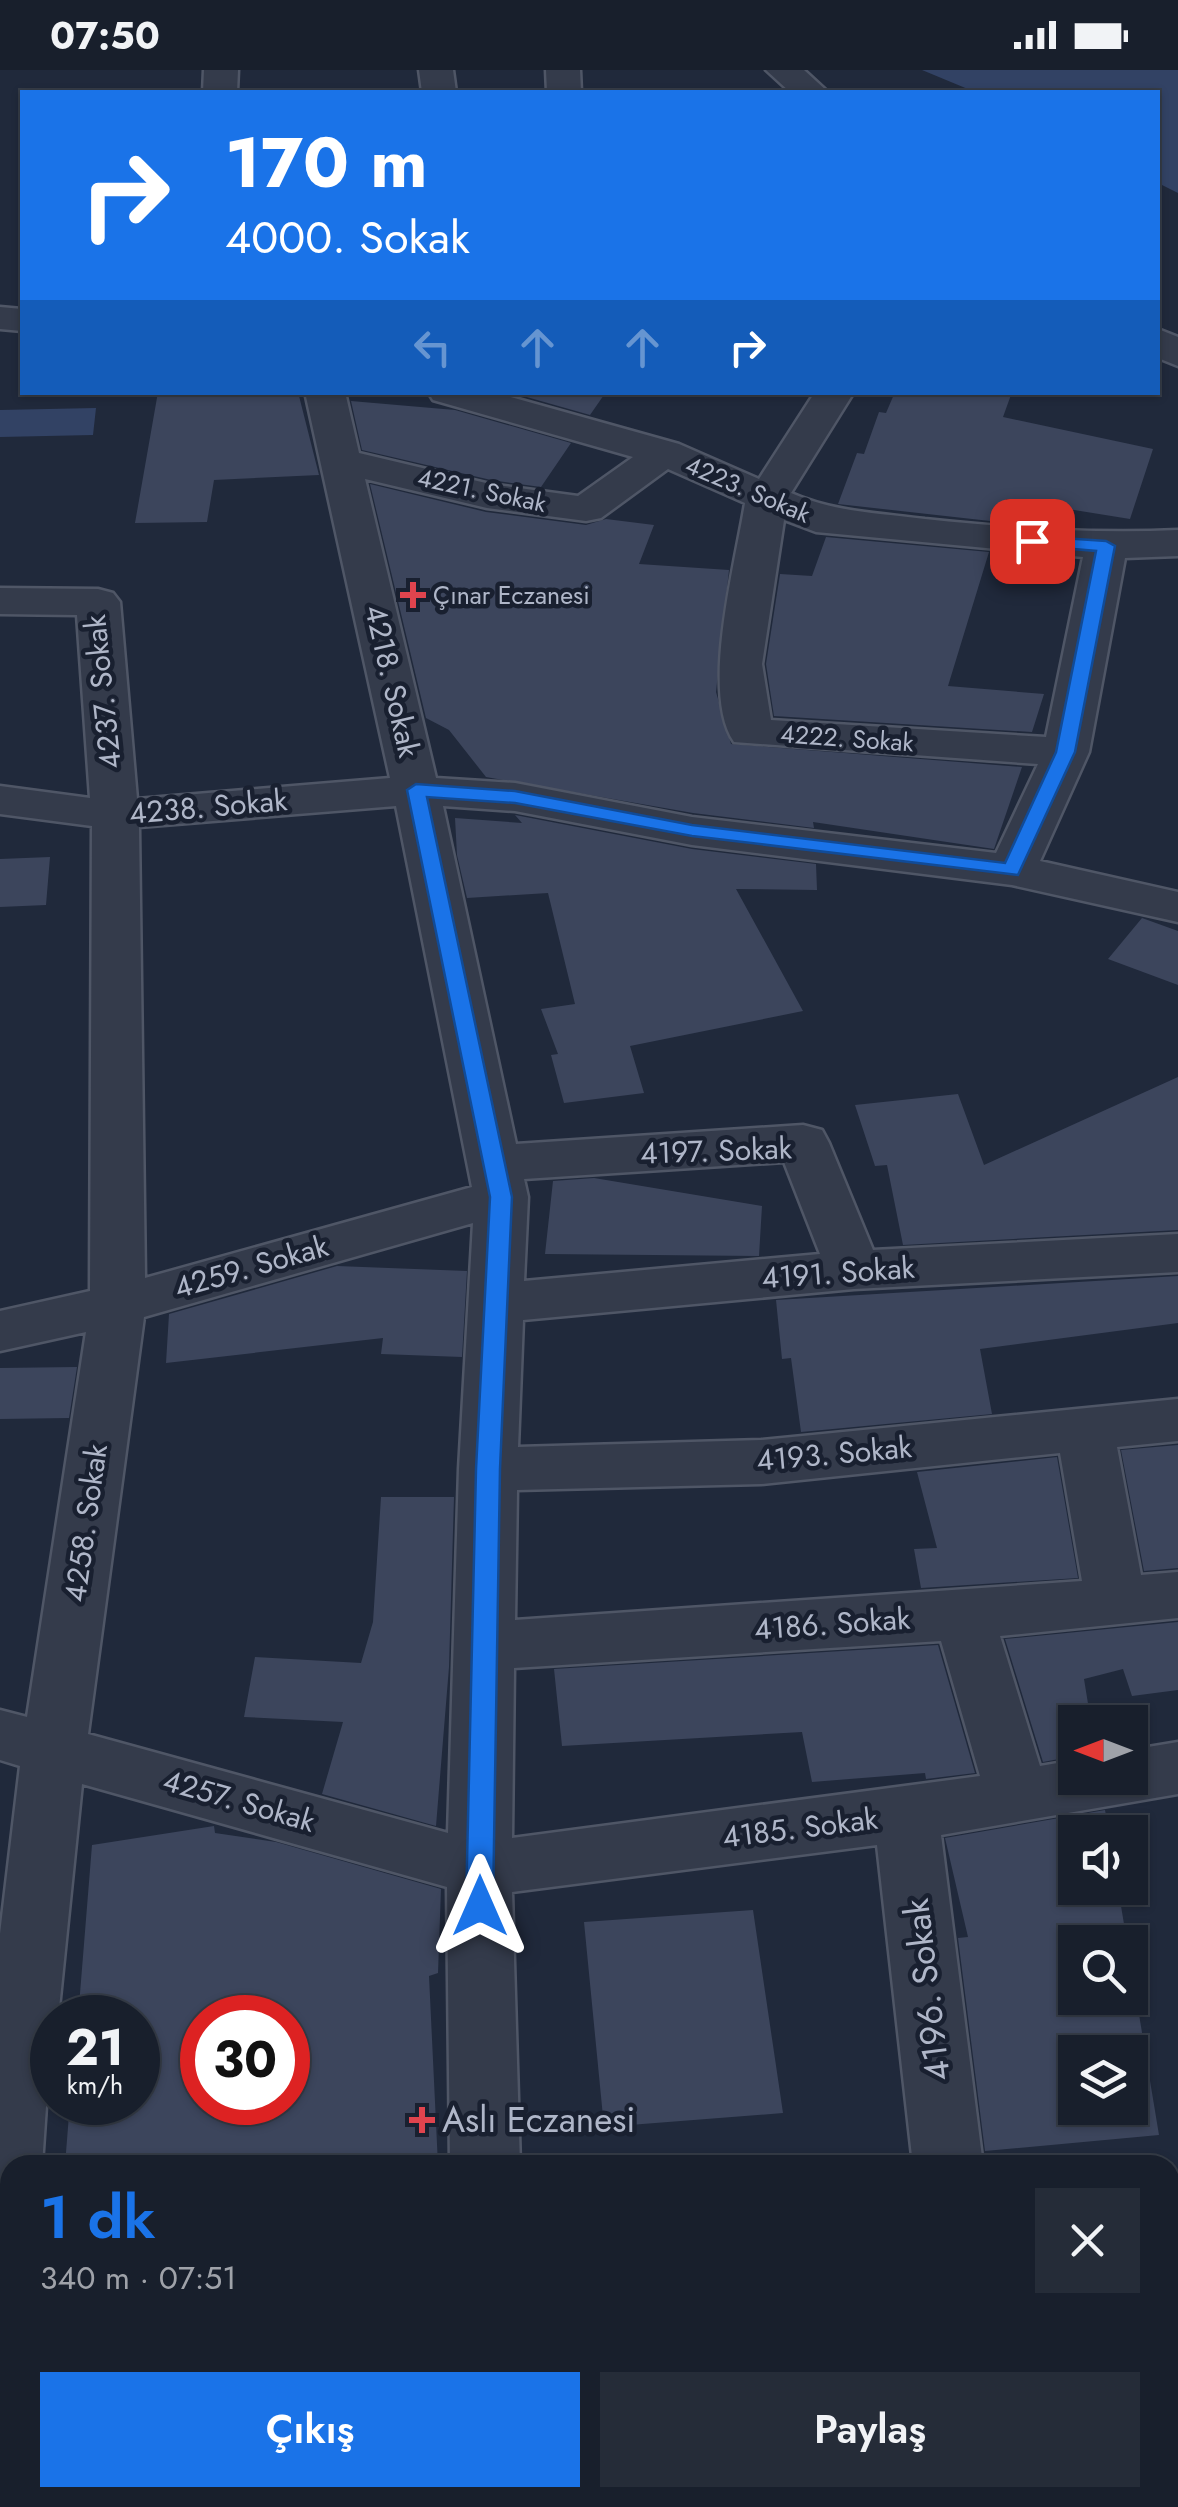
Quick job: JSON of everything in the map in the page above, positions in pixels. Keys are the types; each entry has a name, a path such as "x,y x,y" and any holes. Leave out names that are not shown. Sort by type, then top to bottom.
{"street":[{"path":"782,70 808,90"},
{"name":"4218. Sokak","path":"326,395 416,790 499,1180 479,1868 485,2155"},
{"name":"4223. Sokak","path":"473,395 665,454 816,519 1106,546 1178,544"},
{"name":"4222. Sokak","path":"833,395 768,498 740,664 750,732 1066,752"},
{"name":"4221. Sokak","path":"342,462 420,477 487,496 586,509 665,454"},
{"path":"1012,870 1066,752 1106,546"},
{"name":"4237. Sokak","path":"0,602 98,602 115,815"},
{"name":"4238. Sokak","path":"0,800 115,815 416,790 515,797 692,830 1012,870 1178,907"},
{"name":"4258. Sokak","path":"4,2155 27,1742 118,1305 115,815"},
{"name":"4197. Sokak","path":"499,1180 803,1143 854,1270"},
{"name":"4259. Sokak","path":"0,1331 118,1305 499,1180"},
{"name":"4191. Sokak","path":"498,1303 854,1270 1178,1254"},
{"name":"4193. Sokak","path":"488,1469 761,1462 1178,1420"},
{"path":"1085,1431 1116,1600"},
{"name":"4186. Sokak","path":"486,1646 964,1616 1178,1595"},
{"path":"964,1616 1017,1794"},
{"name":"4257. Sokak","path":"27,1742 479,1868"},
{"path":"1148,1773 1178,1768"},
{"name":"4185. Sokak","path":"479,1868 906,1814 1058,1788"},
{"name":"4196. Sokak","path":"906,1814 947,2155"}],"water":[{"path":"922,70 1178,70 1178,193 1160,184 1160,90 970,90"},
{"path":"96,408 93,435 0,437 0,410"}],"building":[{"path":"157,395 299,395 319,475 214,480 207,522 135,523"},
{"path":"520,395 604,395 590,415"},
{"path":"894,395 1011,395 1003,417 1153,449 1130,519 1006,499 999,522 838,504 857,453 864,454 879,412 886,413"},
{"path":"351,401 455,410 571,443 541,487 491,480 362,450"},
{"path":"370,484 486,512 586,525 606,519 654,525 639,564 729,570 716,692 731,744 1022,767 994,849 813,822 814,828 693,813 486,777 449,730 426,718"},
{"path":"826,537 989,552 948,686 1044,694 1032,732 774,716 766,664 780,574 812,576"},
{"path":"515,815 692,849 816,864 817,890 736,889 803,1011 630,1046 644,1093 564,1103 551,1055 558,1054 541,1009 575,1004 548,893 467,898 457,855 455,818 522,823"},
{"path":"50,857 46,905 0,907 0,859"},
{"path":"1142,918 1178,931 1178,985 1108,959"},
{"path":"1178,1077 1178,1230 903,1245 887,1165 875,1166 855,1105 958,1094 984,1165"},
{"path":"594,1178 762,1206 759,1256 545,1254 553,1181"},
{"path":"337,1266 467,1271 462,1357 381,1354 383,1338 166,1363 169,1314"},
{"path":"1178,1276 1178,1323 980,1349 992,1414 801,1432 791,1358 782,1359 776,1300"},
{"path":"77,1367 69,1418 0,1419 0,1368"},
{"path":"1178,1445 1178,1568 1144,1571 1121,1450"},
{"path":"1057,1457 1078,1578 921,1588 914,1549 937,1548 917,1472"},
{"path":"381,1497 454,1497 449,1667 436,1826 322,1794 343,1722 244,1717 255,1657 361,1663 373,1622"},
{"path":"1178,1622 1178,1690 1132,1696 1123,1669 1084,1679 1088,1705 1058,1705 1058,1759 1043,1762 1005,1639"},
{"path":"938,1645 975,1773 926,1779 925,1773 812,1782 802,1732 562,1746 554,1669"},
{"path":"1105,1810 1106,1815 1076,1815"},
{"path":"1058,1818 1058,1905 1121,1905 1124,1925 1058,1925 1058,2015 1139,2015 1142,2035 1058,2035 1058,2125 1148,2125 1148,2069 1159,2135 985,2151 958,1938 968,1937 945,1838"},
{"path":"214,1826 215,1833 276,1842 441,1889 438,1973 429,1976 438,2155 66,2155 68,2125 160,2125 160,1995 80,1995 92,1845"},
{"path":"753,1910 783,2113 604,2127 584,1922"}],"place":[{"name":"Çınar Eczanesi","path":"413,595"},
{"name":"Aslı Eczanesi","path":"422,2120"}],"route":[{"path":"480,1906 488,1469 501,1197 498,1163 416,790 515,797 692,830 1012,870 1066,752 1106,546 1032,541"}]}
